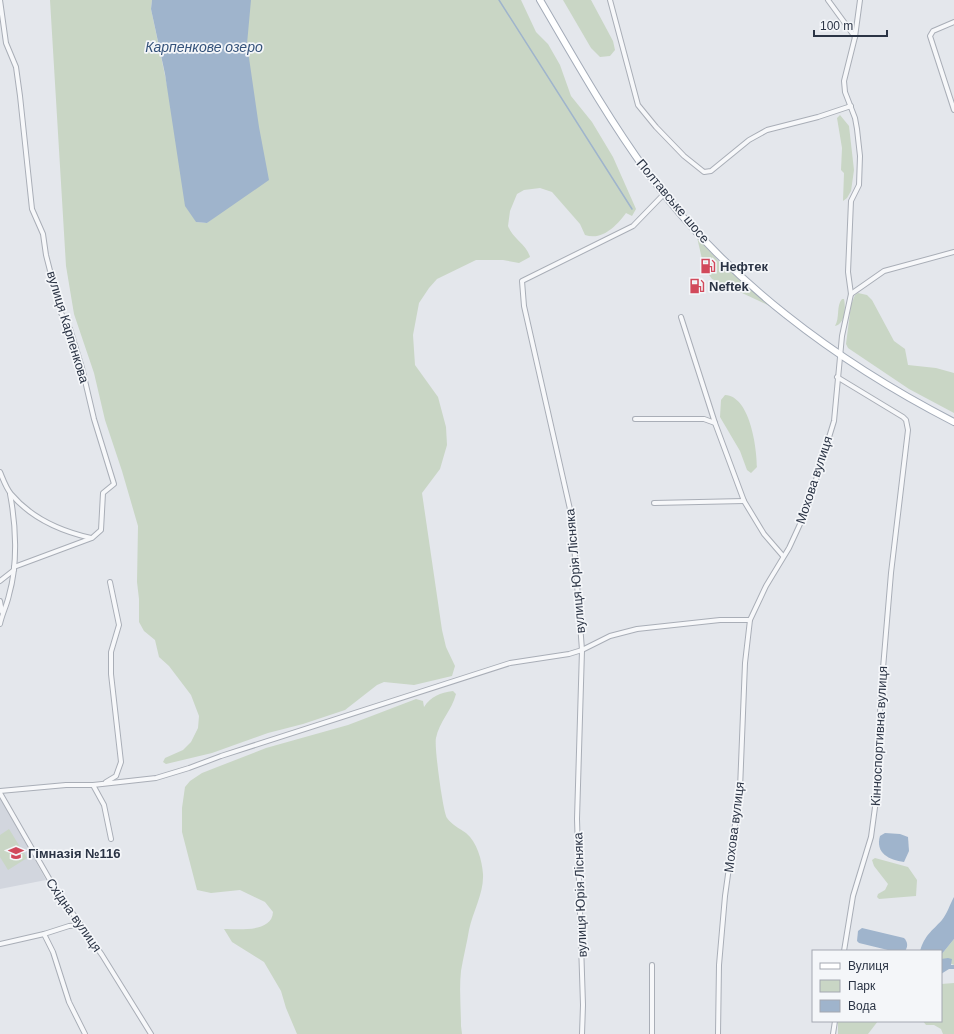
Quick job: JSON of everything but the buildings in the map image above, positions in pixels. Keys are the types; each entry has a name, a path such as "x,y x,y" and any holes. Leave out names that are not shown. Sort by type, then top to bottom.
{"main road":[{"name":"Полтавське шосе","path":"540,0 599,101 627,143 664,194 728,265 783,313 840,353 908,397 954,422"}],"street":[{"name":"вулиця Карпенкова","path":"0,0 6,43 16,67 32,209 43,234 46,255 61,313 70,329 82,368 94,420 114,484 103,493 101,530 92,538"},
{"path":"610,0 638,105 656,127 684,156 704,172 710,171 749,140 767,130 818,117 851,106"},
{"path":"828,0 855,37"},
{"name":"Мохова вулиця","path":"718,1034 719,965 725,896 740,789 745,662 750,620 766,586 807,509 834,421 842,336 851,294 848,272 848,229 851,201 859,185 860,156 856,124 845,92 844,81 855,37 860,0"},
{"path":"954,22 933,31 930,36 954,110"},
{"name":"вулиця Юрія Лісняка","path":"582,1034 583,1005 578,819 582,650 572,518 524,306 522,281 633,226 664,194"},
{"path":"851,294 884,271 954,252"},
{"path":"681,317 715,423 744,501 764,534 783,556"},
{"name":"Кінноспортивна вулиця","path":"837,377 903,417 906,420 908,430 897,518 881,692 876,800 871,838 853,896 844,950"},
{"path":"635,419 704,419 715,423"},
{"path":"0,472 10,494 15,518 14,568 9,595 2,613 0,624"},
{"path":"10,494 40,521 71,534 92,538"},
{"path":"654,503 744,501"},
{"path":"0,581 14,568 92,538"},
{"path":"104,783 116,776 121,762 114,710 111,666 112,648 119,625 110,582"},
{"path":"0,601 2,613"},
{"path":"582,650 610,636 637,630 720,620 750,620"},
{"name":"Східна вулиця","path":"151,1034 82,925 77,922 54,887 0,792 66,785 93,785 156,778 510,663 568,654 582,650"},
{"path":"93,785 104,805 111,839"},
{"path":"0,944 44,934 69,926 82,925"},
{"path":"44,934 53,952 68,1002 85,1034"},
{"path":"652,965 652,1034"},
{"path":"832,1034 835,1022"}],"shaded area":[{"name":"Гімназія №116","path":"0,798 16,826 46,880 0,889"}],"green space":[{"path":"50,0 152,0 151,9 196,222 207,223 216,216 196,0 521,0 536,32 548,44 560,65 571,96 592,122 613,157 636,209 632,216 626,213 614,227 604,234 598,236 585,235 580,224 552,192 540,188 524,190 517,194 510,211 508,226 513,235 526,249 530,257 519,263 503,260 476,260 437,279 419,303 413,335 415,365 438,397 446,427 447,445 440,469 422,493 442,630 446,647 455,666 452,676 414,685 384,682 377,685 345,710 303,724 268,733 212,753 166,764 163,762 165,758 183,750 191,742 198,728 199,716 191,695 169,666 159,657 155,640 144,631 139,622 137,582 138,526 105,420 94,373 74,314 66,266"},
{"path":"563,0 591,0 613,41 615,50 610,56 600,57 591,48"},
{"path":"840,115 849,126 854,170 851,191 847,198 843,201 844,173 841,170 842,148 837,118"},
{"path":"697,237 722,265 772,307 712,279 704,268"},
{"path":"858,293 867,295 872,300 894,341 905,349 908,365 936,368 954,373 954,413 909,389 848,348 846,344 851,305 855,295"},
{"path":"842,299 844,299 845,303 843,319 838,325 835,326 839,305"},
{"path":"725,395 734,398 741,404 750,424 757,458 757,467 751,473 747,470 740,451 720,417 721,400"},
{"path":"453,691 456,694 454,700 436,738 436,753 441,792 447,818 453,825 466,833 476,846 480,857 483,874 482,888 469,930 461,971 460,992 462,1034 297,1034 286,1008 281,991 264,962 232,942 224,929 261,927 267,924 271,919 273,912 265,902 240,890 211,893 197,890 182,832 182,808 185,787 190,781 202,773 266,748 348,725 416,699 423,701 424,707 436,696"},
{"path":"9,829 27,858 8,870 0,857 0,835"},
{"path":"875,858 908,867 917,880 916,896 879,899 877,897 878,894 885,890 888,884 874,866 872,860"},
{"path":"954,939 954,965 942,959 942,954"},
{"path":"954,983 954,1034 943,1034 941,1029 934,1025 926,1025 924,1022 942,1022 942,984"},
{"path":"838,1022 877,1022 868,1034 838,1034"}],"water":[{"name":"Карпенкове озеро","path":"152,0 251,0 247,44 259,127 269,180 207,223 196,222 185,206 165,74 151,9"},
{"path":"885,833 900,834 908,837 909,851 904,862 888,857 881,851 879,842 880,836"},
{"path":"954,897 954,939 942,954 942,950 920,950 926,937 944,918"},
{"path":"862,928 904,938 907,943 906,949 888,950 859,943 857,941 858,931"},
{"path":"942,959 952,959 951,965 954,965 954,969 949,969 942,973"}],"waterway":[{"path":"499,0 632,209"}],"place":[{"name":"Нефтек","path":"708,266"},
{"name":"Neftek","path":"697,286"},
{"name":"Гімназія №116","path":"16,853"}]}
